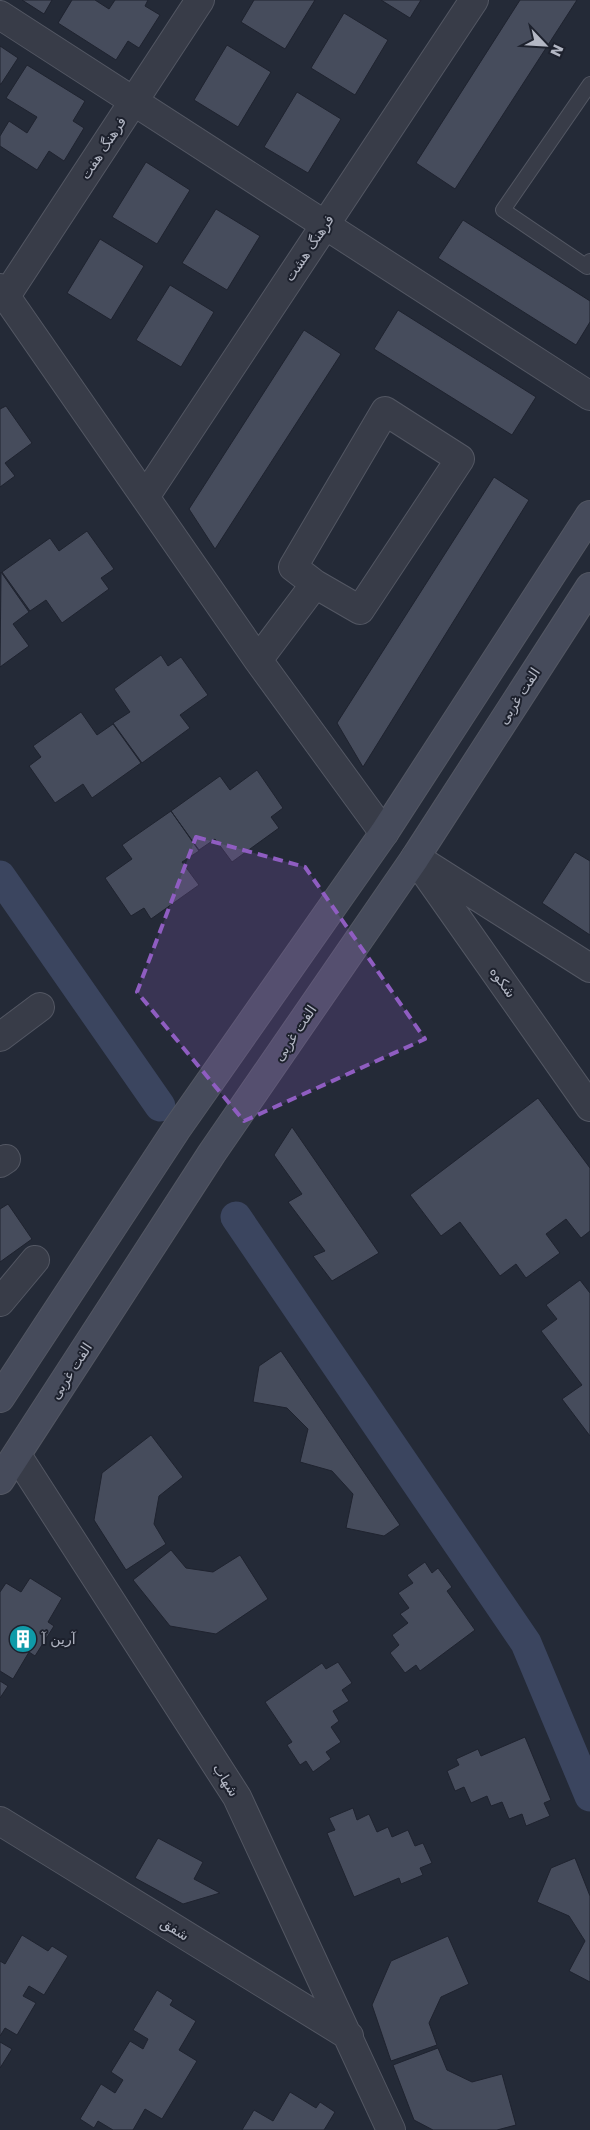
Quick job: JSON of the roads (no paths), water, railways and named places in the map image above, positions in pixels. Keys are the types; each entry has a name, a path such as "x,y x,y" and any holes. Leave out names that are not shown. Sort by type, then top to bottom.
{"main road":[{"path":"0,1398 176,1130 384,833 590,515"},
{"name":"الفت غربی","path":"0,1480 212,1153 415,858 590,587"}],"street":[{"name":"فرهنگ هفت","path":"3,292 134,101 200,0"},
{"name":"فرهنگ هشت","path":"145,497 474,0"},
{"path":"0,15 590,396"},
{"path":"3,292 258,660 384,833"},
{"path":"386,411 460,459 360,610 315,584 293,567 386,411"},
{"path":"258,660 315,584"},
{"path":"415,858 590,968"},
{"name":"شکوه","path":"415,858 590,1107"},
{"path":"0,1037 40,1007"},
{"path":"0,1302 35,1260"},
{"name":"شهاب","path":"16,1455 237,1797 391,2130"},
{"name":"شفق","path":"0,1821 349,2036"}],"lane":[{"path":"590,84 503,210 587,266 590,261"}],"waterway":[{"path":"0,876 160,1106"},
{"path":"236,1217 526,1643 590,1796"}],"place":[{"name":"آرین آ","path":"23,1639"}]}
